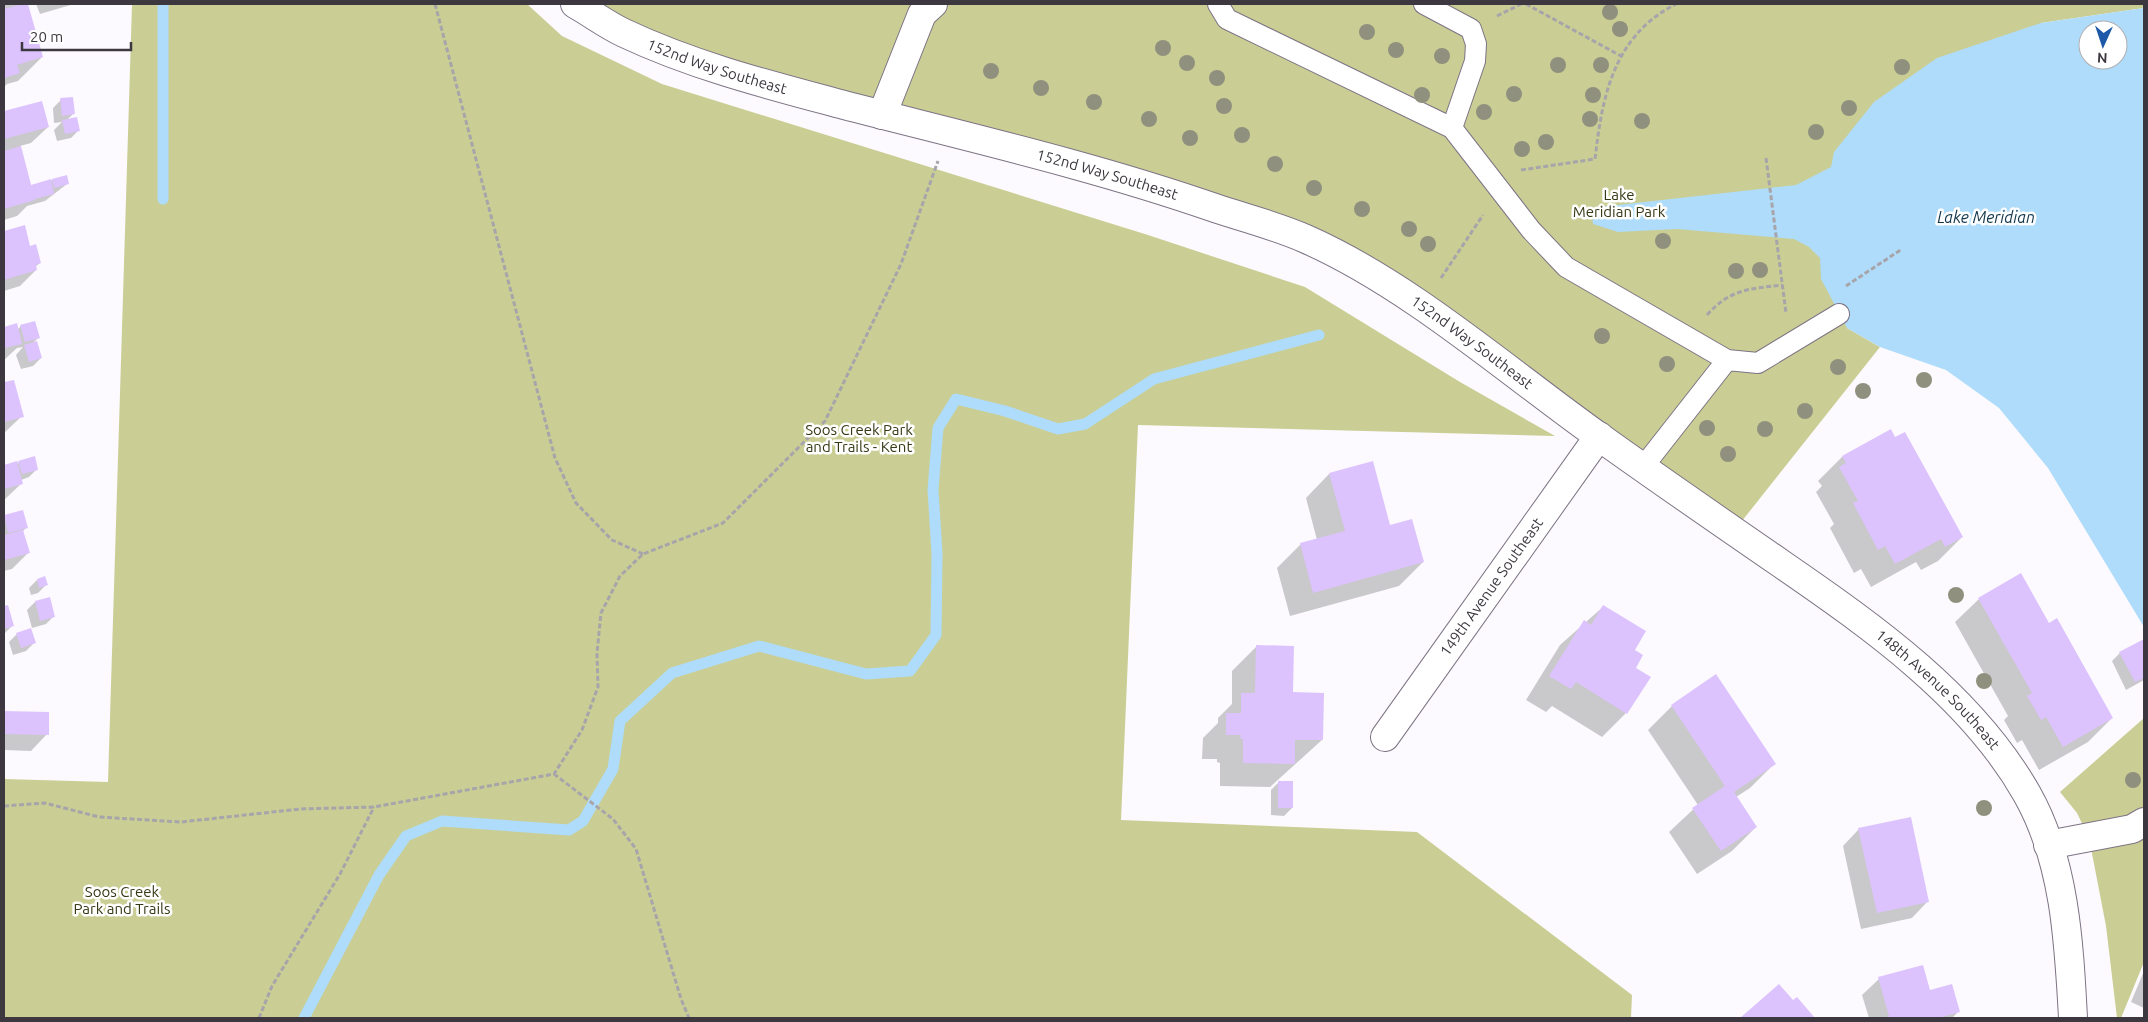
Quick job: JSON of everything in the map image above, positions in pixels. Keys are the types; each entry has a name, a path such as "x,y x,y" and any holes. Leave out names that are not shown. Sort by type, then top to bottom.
{"street":[{"name":"152nd Way Southeast","path":"575,4 622,32 687,59 750,80 1101,171 1306,239 1392,286 1599,436"},
{"path":"882,115 922,14 933,4"},
{"name":"148th Avenue Southeast","path":"1599,436 1800,577 1906,655 1985,732 2028,796 2048,845 2057,878 2069,943 2073,1018"},
{"name":"149th Avenue Southeast","path":"1385,737 1599,436"},
{"path":"2048,845 2132,829 2144,822"}],"lane":[{"path":"1218,4 1227,19 1452,128 1531,230 1566,268 1727,360 1758,363 1840,314"},
{"path":"1424,4 1471,29 1476,44 1475,61 1452,128"},
{"path":"1643,467 1727,360"}],"path":[{"path":"434,4 555,458 576,503 612,540 643,554"},
{"path":"1526,4 1622,56"},
{"path":"1524,177 1518,170 1595,159 1600,116 1608,84 1626,46 1650,20 1676,4"},
{"path":"4,806 45,804 98,817 181,822 300,809 374,807 554,774 582,730 598,687 601,613 620,576 643,554 722,523 825,422 901,264 937,170 944,131"},
{"path":"1766,158 1786,314"},
{"path":"1422,307 1500,189"},
{"path":"1838,291 1902,248"},
{"path":"1707,316 1718,303 1738,291 1782,285"},
{"path":"1698,312 1715,320"},
{"path":"554,774 580,796 613,819 636,849 681,999 689,1018"},
{"path":"259,1018 272,986 340,874 374,807"}],"green space":[{"path":"132,4 527,4 562,36 662,84 1148,235 1305,287 1460,382 1555,436 1138,425 1121,820 1417,832 1632,995 1631,1018 4,1018 4,779 108,782"},
{"name":"Lake Meridian Park","path":"575,4 2144,4 2144,8 2041,23 1847,328 1880,347 1734,531 1306,239 750,80"},
{"path":"2144,718 2144,962 2121,1018 2117,1018 2106,926 2089,838 2077,813 2060,792"}],"water":[{"name":"Lake Meridian","path":"2144,8 2144,627 2048,468 1999,408 1946,370 1880,347 1847,328 1821,279 1820,258 1809,247 1794,239 1677,229 1618,232 1593,224 1592,214 1600,207 1796,185 1831,167 1834,152 1874,102 1937,58 2041,23"}],"building":[{"path":"28,4 43,57 17,65 20,73 4,78 4,9"},
{"path":"73,97 75,114 62,116 60,98"},
{"path":"42,101 49,127 4,139 4,111"},
{"path":"77,117 80,131 65,134 62,120"},
{"path":"21,146 35,200 4,209 4,151"},
{"path":"67,175 69,184 54,188 52,179"},
{"path":"51,179 54,194 35,199 31,185"},
{"path":"25,225 30,246 36,244 41,263 36,265 37,270 4,280 4,231"},
{"path":"35,321 40,338 25,342 20,325"},
{"path":"17,323 22,344 4,348 4,327"},
{"path":"37,341 42,358 29,362 24,345"},
{"path":"14,380 24,417 4,422 4,382"},
{"path":"1891,429 1895,437 1905,432 1963,537 1945,547 1941,539 1895,564 1885,546 1878,550 1853,503 1858,501 1839,467 1846,463 1842,456"},
{"path":"35,456 38,470 22,474 18,461"},
{"path":"17,461 23,484 4,489 4,465"},
{"path":"1373,461 1390,525 1412,519 1424,562 1313,593 1300,543 1345,531 1329,473"},
{"path":"23,510 28,528 8,533 4,515"},
{"path":"23,530 30,553 4,560 4,535"},
{"path":"2021,573 2049,623 2057,618 2113,718 2063,747 2046,717 2041,720 2027,696 2032,693 1978,598"},
{"path":"45,576 48,585 39,588 37,579"},
{"path":"50,597 55,617 40,621 35,601"},
{"path":"8,605 14,626 4,629 4,606"},
{"path":"1603,605 1646,631 1635,650 1643,655 1636,668 1651,677 1627,714 1576,682 1571,689 1549,676 1584,620 1591,625"},
{"path":"31,628 36,643 21,648 16,633"},
{"path":"2144,639 2144,678 2135,682 2119,652"},
{"path":"1256,645 1294,646 1293,692 1324,693 1323,740 1295,740 1295,764 1243,763 1243,739 1240,739 1241,735 1226,735 1226,713 1241,713 1241,693 1255,693"},
{"path":"1716,674 1776,764 1734,792 1757,827 1721,851 1692,808 1725,786 1671,705"},
{"path":"4,711 49,712 49,735 4,734"},
{"path":"1278,781 1293,781 1293,808 1278,808"},
{"path":"1911,817 1929,902 1877,913 1858,828"},
{"path":"1923,965 1930,990 1952,984 1960,1012 1938,1018 1884,1018 1889,1016 1878,977"},
{"path":"1779,984 1793,1000 1797,997 1815,1018 1740,1018"}],"waterway":[{"path":"163,4 163,199"},
{"path":"304,1018 379,875 406,836 442,821 569,830 583,821 613,769 620,721 672,673 759,646 866,674 910,671 936,635 937,553 933,490 938,428 956,399 1005,411 1058,429 1085,424 1154,379 1319,335"}],"park label":[{"name":"Soos Creek Park and Trails - Kent","path":"859,438"},
{"name":"Soos Creek Park and Trails","path":"122,900"}]}
